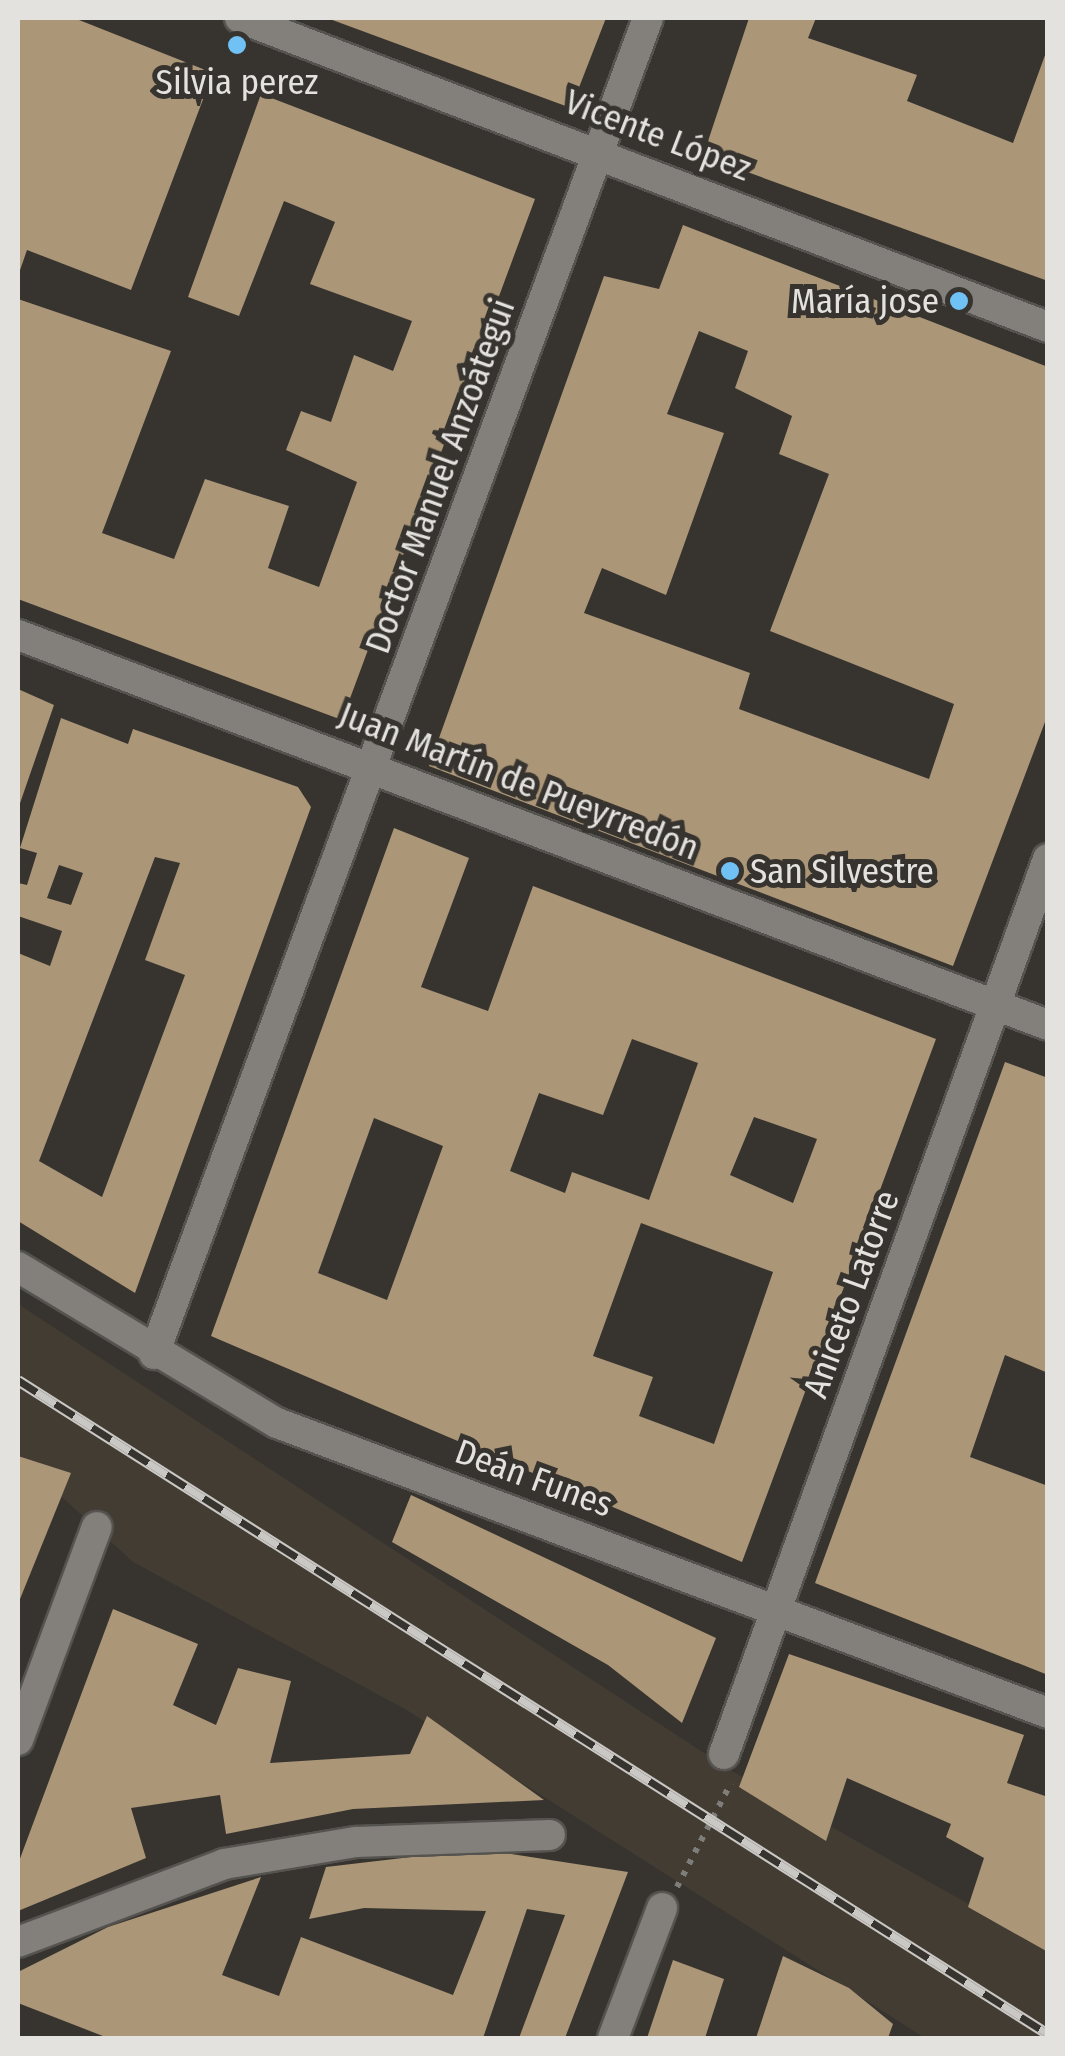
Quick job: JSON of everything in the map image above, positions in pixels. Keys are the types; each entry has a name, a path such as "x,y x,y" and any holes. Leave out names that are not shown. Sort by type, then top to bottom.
{"street":[{"name":"Vicente López","path":"240,18 599,151 1048,327"},
{"name":"Doctor Manuel Anzoátegui","path":"154,1354 648,18"},
{"name":"Juan Martín de Pueyrredón","path":"18,635 374,764 1048,1025"},
{"name":"Aniceto Latorre","path":"724,1754 1048,859"},
{"name":"Deán Funes","path":"18,1267 154,1354 277,1423 778,1608 1048,1713"},
{"path":"18,1740 97,1527"},
{"path":"18,1942 224,1864 356,1842 550,1835"},
{"path":"613,2038 662,1908"}],"path":[{"path":"662,1908 717,1822 737,1766 724,1754"}],"shaded area":[{"path":"18,1304 730,1770 1047,1948 1047,2038 925,2038 405,1709 133,1562 50,1486 18,1470"}],"building":[{"path":"18,18 74,18 213,73 131,290 27,250 18,276"},
{"path":"327,18 606,18 571,108"},
{"path":"749,18 816,18 808,38 917,75 907,101 1013,143 1048,47 1048,281 703,156"},
{"path":"261,94 535,199 342,720 18,599 18,299 171,351 102,533 174,559 205,479 289,506 268,568 319,587 357,482 286,450 301,411 331,422 354,355 393,371 412,321 310,284 335,222 284,201 239,316 188,297"},
{"path":"683,225 1048,367 1048,714 953,966 429,766 604,276 659,289","holes":["699,331 748,351 735,388 792,416 779,454 829,474 770,631 954,704 929,779 739,709 750,673 584,613 602,568 666,595 724,433 667,414"]},
{"path":"18,689 54,705 18,809"},
{"path":"61,718 128,744 133,729 298,787 311,807 135,1293 18,1221 18,953 50,966 62,931 18,916 18,883 27,885 37,853 20,848","holes":["155,857 180,863 145,960 185,975 102,1197 39,1161","59,865 83,873 71,905 47,898"]},
{"path":"394,828 469,858 421,987 488,1011 533,886 936,1039 742,1562 211,1336","holes":["632,1039 698,1063 649,1200 572,1172 565,1193 510,1171 539,1093 603,1115","754,1117 817,1139 793,1203 730,1175","374,1118 443,1146 387,1300 318,1273","641,1223 773,1272 714,1444 639,1416 653,1377 593,1356"]},
{"path":"1005,1062 1048,1078 1048,1373 1005,1355 970,1457 1048,1486 1048,1675 815,1583"},
{"path":"18,1456 71,1473 18,1604"},
{"path":"411,1495 716,1638 682,1723 608,1665 392,1542"},
{"path":"113,1609 198,1644 173,1705 216,1725 238,1668 291,1681 270,1763 410,1754 427,1716 544,1800 353,1809 226,1834 220,1795 131,1808 146,1858 18,1911 18,1864"},
{"path":"789,1654 1024,1735 1007,1783 1048,1797 1048,1952 968,1907 984,1858 946,1837 951,1824 847,1778 826,1841 739,1787"},
{"path":"479,1849 628,1872 565,2038 519,2038 565,1915 527,1909 483,2038 108,2038 18,2003 18,1972 108,1927 261,1877 222,1975 279,1996 301,1937 453,1995 486,1911 364,1908 309,1919 326,1867"},
{"path":"783,1956 849,1988 893,2024 888,2038 756,2038"},
{"path":"673,1960 724,1979 705,2038 647,2038"}],"railway":[{"path":"18,1380 1048,2034"}],"place":[{"name":"Silvia perez","path":"237,45"},
{"name":"María jose","path":"959,301"},
{"name":"San Silvestre","path":"730,871"}]}
